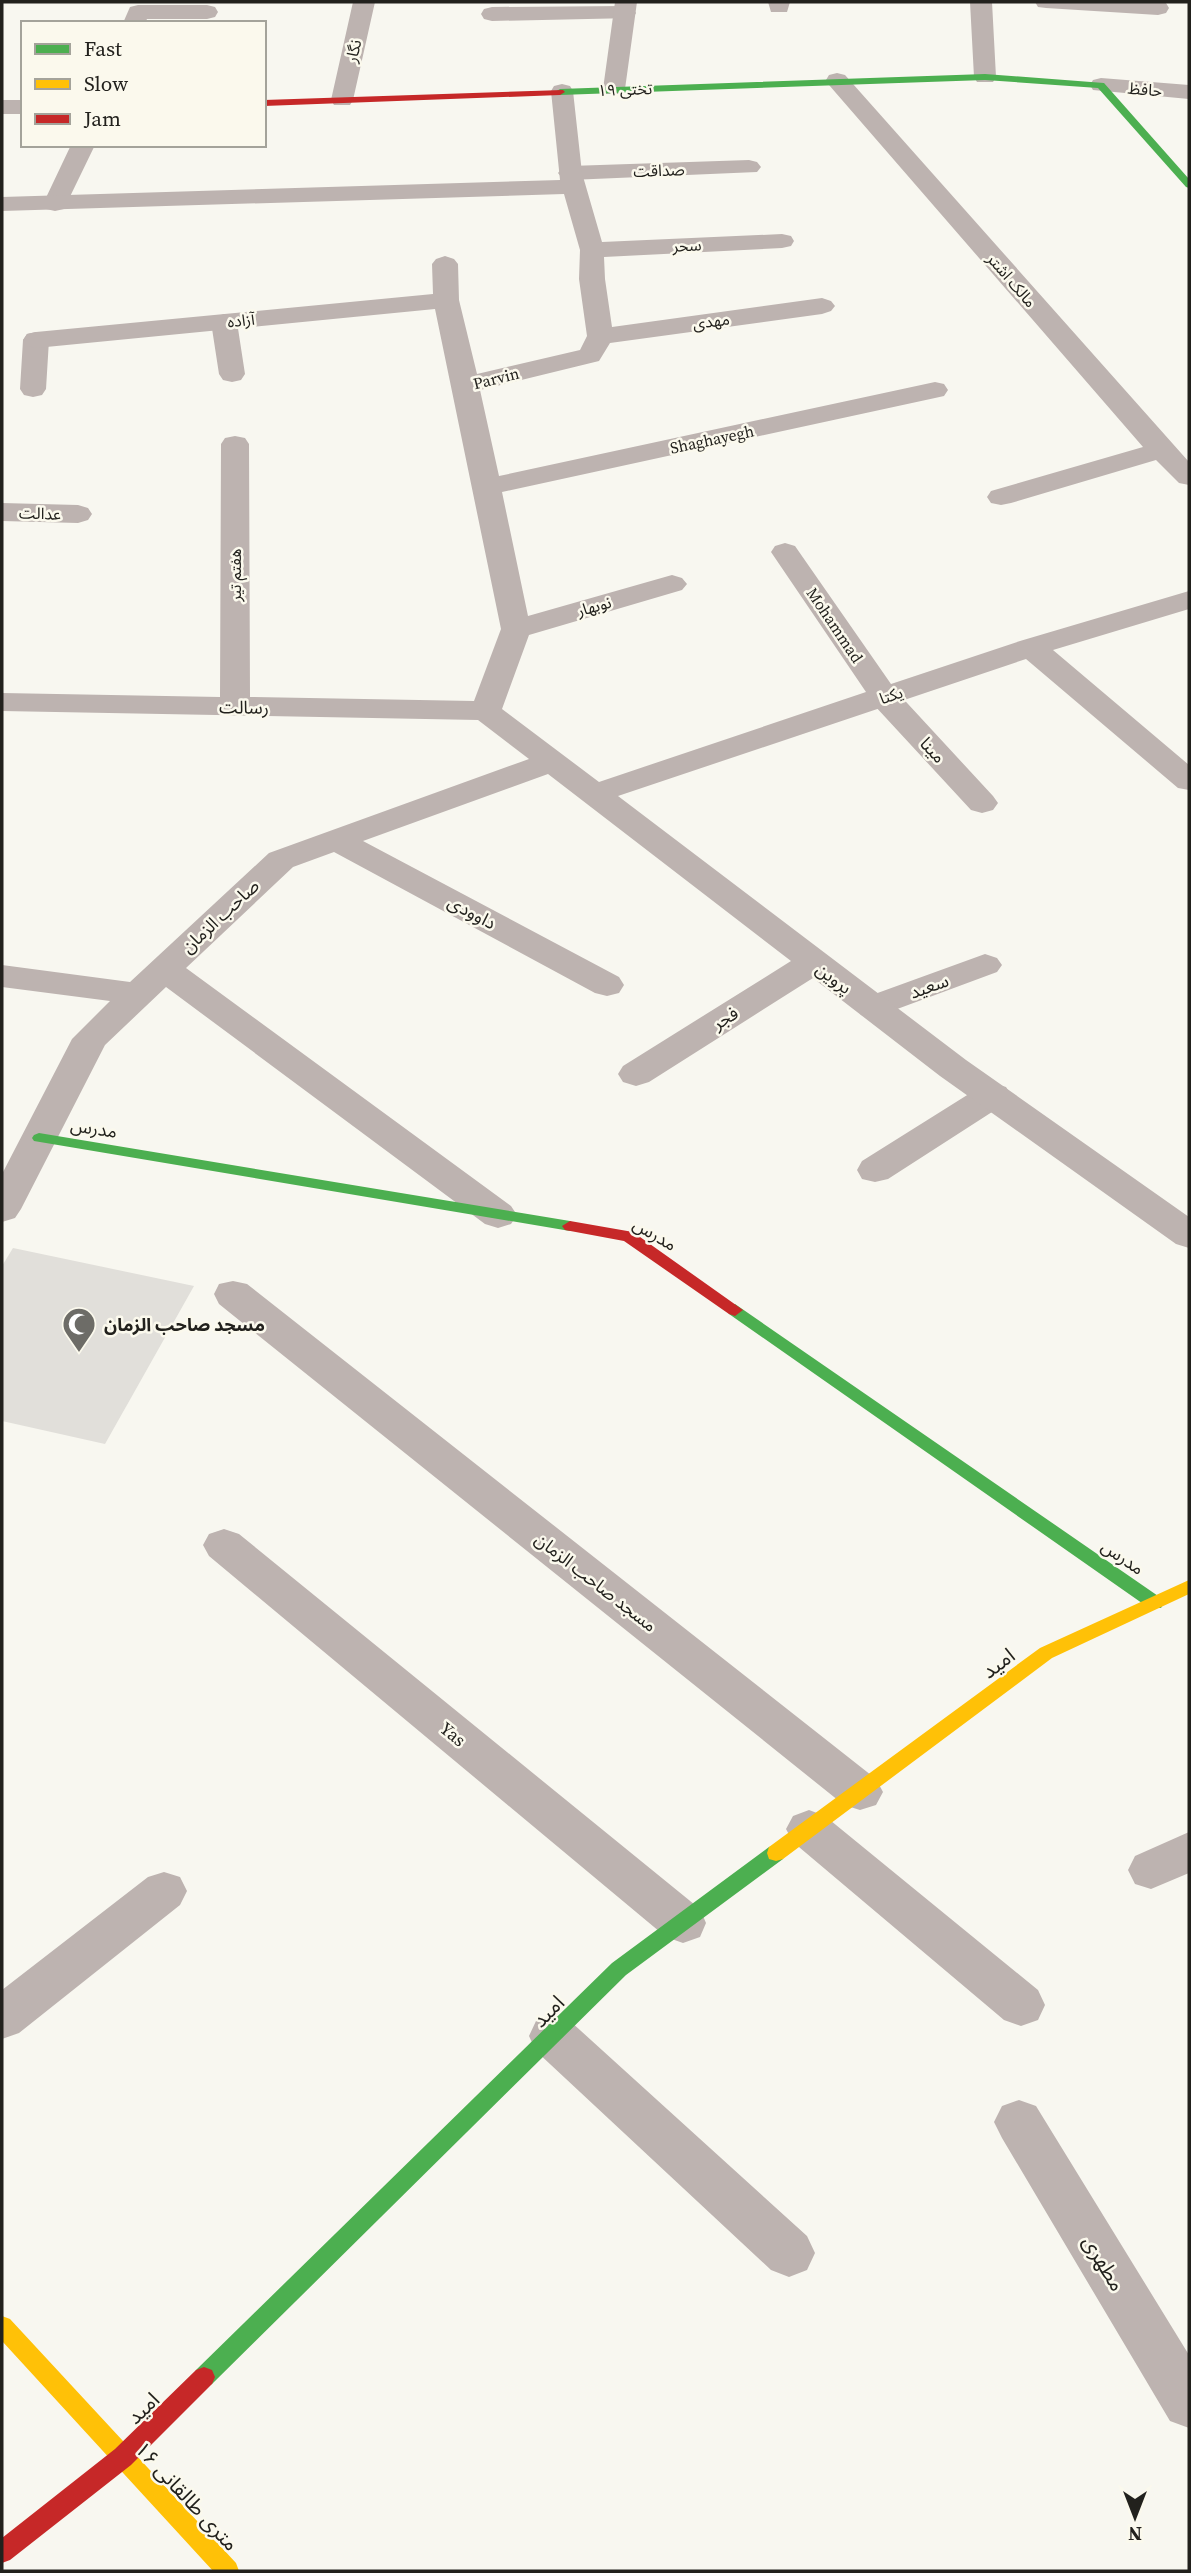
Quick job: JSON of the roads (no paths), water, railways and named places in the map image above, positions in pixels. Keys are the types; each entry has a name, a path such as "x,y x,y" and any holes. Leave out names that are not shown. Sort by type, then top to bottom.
{"street":[{"name":"نگار","path":"342,100 364,2"},
{"path":"981,2 985,77"},
{"path":"1046,2 1158,8"},
{"path":"492,14 625,8 614,89"},
{"path":"135,21 138,12 207,12"},
{"name":"تختی ۱۹","path":"266,103 837,80 985,77 1101,85"},
{"name":"مالک اشتر","path":"837,80 1161,450 1189,477"},
{"path":"1101,85 1189,185"},
{"name":"حافظ","path":"1101,85 1189,92"},
{"path":"562,91 571,180 592,250 592,279 600,336"},
{"path":"2,107 21,107"},
{"path":"55,204 82,147"},
{"name":"صداقت","path":"2,204 55,204 571,180 749,167"},
{"name":"سحر","path":"592,250 782,241"},
{"path":"445,264 446,300 466,385"},
{"name":"آزاده","path":"33,389 36,340 446,300"},
{"name":"مهدی","path":"600,336 822,306"},
{"path":"224,322 232,374"},
{"name":"Parvin","path":"516,629 466,385 590,355 600,336"},
{"name":"Shaghayegh","path":"488,487 935,390"},
{"name":"هفتم تیر","path":"234,706 235,444"},
{"path":"1002,497 1161,450"},
{"name":"عدالت","path":"2,512 78,514"},
{"name":"Mohammad","path":"785,552 885,698"},
{"name":"نوبهار","path":"516,629 673,584"},
{"name":"یکتا","path":"594,794 1031,647 1187,604"},
{"path":"486,711 516,629"},
{"path":"1031,647 1189,781"},
{"name":"مینا","path":"885,698 982,803"},
{"name":"رسالت","path":"2,702 486,711"},
{"name":"پروین","path":"486,711 873,1007 1189,1236"},
{"name":"صاحب الزمان","path":"2,1209 90,1039 281,860 551,762"},
{"name":"داوودی","path":"336,839 607,985"},
{"name":"فجر","path":"636,1074 814,962"},
{"name":"سعید","path":"873,1007 985,965"},
{"path":"165,969 498,1215"},
{"path":"2,976 138,994"},
{"path":"875,1170 993,1096"},
{"name":"مدرس","path":"39,1138 628,1236 1155,1603"},
{"name":"مسجد صاحب الزمان","path":"233,1294 860,1792"},
{"name":"Yas","path":"224,1545 683,1923"},
{"name":"امید","path":"2,2552 122,2457 620,1969 1046,1653 1189,1587"},
{"path":"809,1829 1021,2005"},
{"path":"2,2018 164,1891"},
{"path":"552,2036 789,2253"},
{"name":"مطهری","path":"1019,2122 1189,2403"},
{"name":"۱۶ متری طالقانی","path":"2,2326 228,2571"}],"place":[{"name":"مسجد صاحب الزمان","path":"79,1354"}]}
